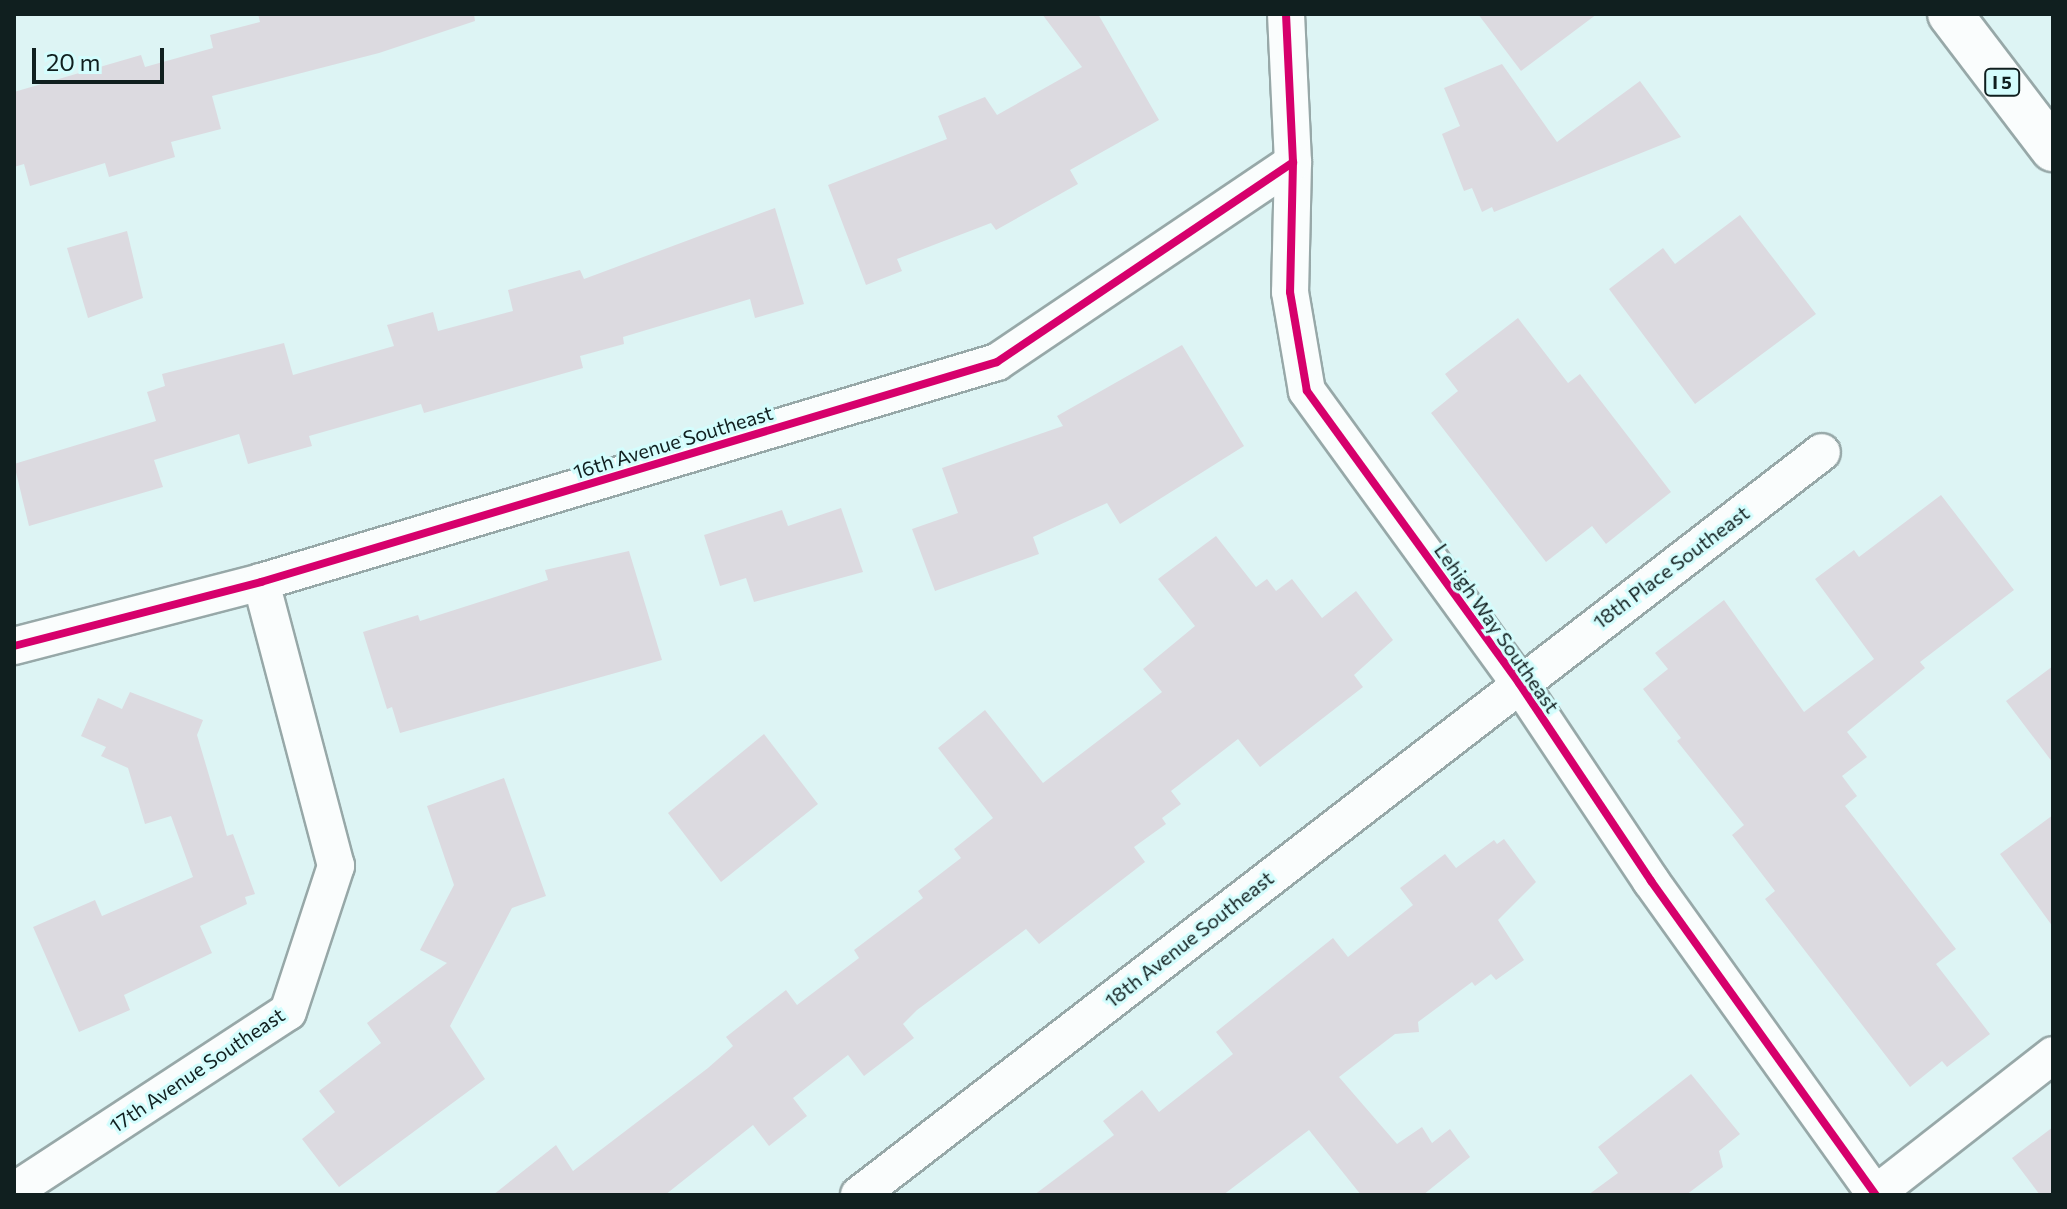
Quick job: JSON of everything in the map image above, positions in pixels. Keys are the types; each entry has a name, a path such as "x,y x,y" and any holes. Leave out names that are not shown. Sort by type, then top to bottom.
{"highway":[{"name":"I 5","path":"1950,14 2053,149"}],"street":[{"name":"Lehigh Way Southeast","path":"1286,14 1293,162 1290,292 1307,391 1519,683 1651,881 1875,1195"},
{"name":"16th Avenue Southeast","path":"14,646 261,582 997,362 1293,162"},
{"name":"18th Place Southeast","path":"1519,683 1822,452"},
{"name":"17th Avenue Southeast","path":"14,1191 288,1012 336,866 261,582"},
{"name":"18th Avenue Southeast","path":"859,1195 1519,683"},
{"path":"1875,1195 2053,1055"}],"building":[{"path":"258,14 474,14 475,21 379,53 212,96 221,129 171,142 175,157 109,177 105,163 30,186 24,164 14,167 14,92 141,55 145,67 213,48 210,35 260,22"},
{"path":"1042,14 1098,14 1159,120 1070,170 1078,184 996,230 991,223 897,259 902,271 866,285 828,185 947,139 938,116 985,97 997,115 1082,67"},
{"path":"1478,14 1597,14 1521,71"},
{"path":"1502,64 1557,142 1640,81 1681,137 1494,212 1492,207 1482,212 1472,188 1464,191 1442,134 1460,126 1444,88"},
{"path":"775,208 804,304 755,318 750,299 623,337 624,344 580,356 583,368 424,413 421,404 309,436 312,446 248,464 239,434 154,460 163,487 29,526 14,464 156,421 147,392 165,386 162,374 284,343 293,375 394,346 387,325 433,312 438,331 513,311 508,290 580,270 584,279"},
{"path":"1740,215 1816,314 1695,404 1609,289 1663,248 1675,264"},
{"path":"127,231 143,298 88,318 67,248"},
{"path":"1518,318 1568,383 1580,374 1671,492 1606,544 1592,526 1546,562 1431,413 1458,391 1445,374"},
{"path":"1182,345 1244,446 1120,524 1107,503 1033,537 1039,554 935,591 912,529 958,513 942,468 1063,426 1057,416"},
{"path":"1941,495 2014,590 1920,662 1925,668 1847,732 1867,757 1842,776 1857,796 1845,806 1956,949 1936,964 1990,1034 1947,1067 1942,1061 1910,1087 1765,899 1775,891 1732,835 1744,825 1677,741 1681,738 1643,689 1668,669 1655,653 1724,600 1804,712 1874,659 1815,579 1854,550 1859,557"},
{"path":"841,508 863,572 754,602 746,578 720,586 704,535 782,510 788,526"},
{"path":"1216,536 1256,587 1267,579 1276,591 1292,579 1322,618 1356,591 1393,640 1354,675 1363,687 1260,767 1238,739 1171,791 1181,804 1162,818 1166,824 1134,847 1145,862 1039,944 1026,929 917,1010 903,1024 914,1038 864,1076 848,1055 793,1098 807,1116 769,1146 753,1125 665,1195 493,1195 556,1145 573,1171 708,1068 733,1046 726,1037 786,990 797,1005 859,958 854,950 923,898 918,891 961,858 954,849 993,818 938,748 985,710 1043,783 1162,692 1143,669 1195,626 1158,579"},
{"path":"629,551 662,660 400,733 392,707 387,709 363,632 418,615 420,621 548,580 545,570"},
{"path":"2053,666 2053,763 2006,701"},
{"path":"130,692 203,720 197,735 227,836 233,834 255,894 245,897 247,904 200,926 212,953 124,995 130,1010 79,1032 33,927 95,900 102,916 193,877 171,816 145,824 128,768 101,756 106,747 81,736 98,698 122,709"},
{"path":"764,734 818,804 721,882 668,813"},
{"path":"504,778 546,896 512,908 450,1026 485,1079 339,1187 302,1139 335,1112 319,1091 381,1043 367,1023 447,963 420,950 454,885 427,806"},
{"path":"2053,815 2053,927 2000,854"},
{"path":"1504,839 1536,882 1498,920 1524,960 1496,980 1491,974 1475,986 1472,982 1418,1022 1419,1032 1395,1034 1339,1077 1397,1144 1422,1127 1432,1143 1450,1129 1470,1157 1423,1195 1361,1195 1309,1130 1223,1195 1034,1195 1114,1135 1103,1121 1142,1090 1159,1112 1233,1054 1216,1032 1333,938 1348,957 1413,905 1400,888 1445,854 1456,868 1494,840 1497,844"},
{"path":"1691,1074 1740,1134 1719,1151 1723,1167 1686,1195 1588,1195 1618,1173 1598,1147"},
{"path":"2053,1127 2053,1195 2040,1195 2012,1158"}],"cycle path":[{"path":"1286,14 1293,162 1290,292 1307,391 1519,683 1651,881 1876,1195"},
{"path":"14,646 261,582 997,362 1293,162"}]}
